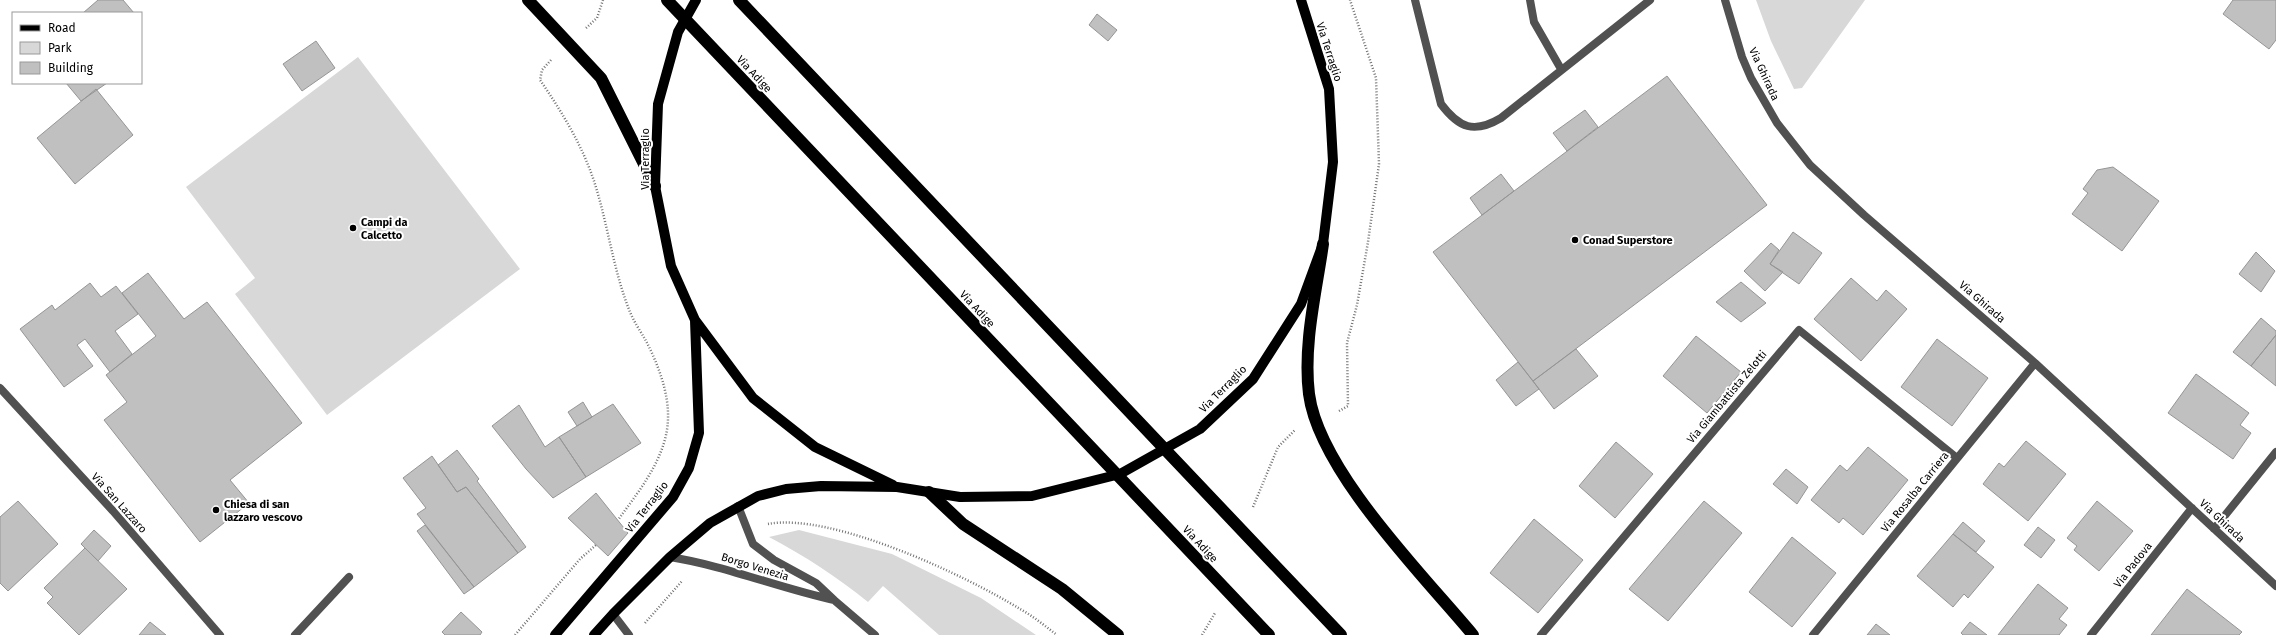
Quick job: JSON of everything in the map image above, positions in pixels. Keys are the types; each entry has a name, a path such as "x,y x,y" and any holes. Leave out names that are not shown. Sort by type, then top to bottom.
{"highway":[{"path":"528,0 601,78 655,186"},
{"name":"Via Adige","path":"666,0 1251,618 1269,635"},
{"path":"739,0 1341,635"},
{"path":"1323,244 1308,349 1309,395 1316,420 1339,467 1365,508 1473,635"},
{"path":"929,492 963,524 1062,589 1118,635"}],"main road":[{"name":"Via Terraglio","path":"696,0 678,32 658,104 655,186 671,266 695,320 753,398 815,446 897,486"},
{"name":"Via Terraglio","path":"1293,0 1306,18"},
{"name":"Via Terraglio","path":"594,635 612,614 670,557 710,523 758,496 786,489 821,486 897,486 960,497 1032,496 1120,474 1200,429 1253,379 1301,304 1323,244 1333,162 1329,89 1301,0"},
{"name":"Via Terraglio","path":"555,635 673,496 689,468 699,433 695,320"}],"street":[{"path":"1415,0 1441,104 1450,116 1461,124 1474,128 1488,126 1501,118 1638,3 1650,0"},
{"path":"1530,0 1534,22 1561,69"},
{"name":"Via Ghirada","path":"1725,0 1742,58 1751,78 1777,124 1793,146 1810,165 1858,210 2035,363 2276,586"},
{"name":"Via Giambattista Zelotti","path":"1540,634 1798,330 1957,458"},
{"name":"Via Rosalba Carriera","path":"1813,635 2035,363"},
{"name":"Via San Lazzaro","path":"0,388 113,511 220,635"},
{"path":"2214,529 2276,452"},
{"name":"Borgo Venezia","path":"738,506 753,544 774,560 816,582 834,600 875,635"},
{"name":"Via Padova","path":"2091,635 2192,508"},
{"name":"Borgo Venezia","path":"670,557 702,562 803,593 834,600"},
{"path":"295,635 349,578"},
{"path":"612,614 629,635"}],"path":[{"path":"582,31 597,18 603,0"},
{"path":"1333,414 1348,406 1347,343 1357,305 1379,164 1376,78 1350,0"},
{"path":"553,56 542,70 540,80 562,114 581,148 594,182 621,287 630,314 655,362 667,401 668,419 666,436 661,451 650,474 618,520"},
{"path":"763,525 769,523 800,522 839,530 895,548 967,580 1020,609 1057,635"},
{"path":"515,635 580,559 596,545"},
{"path":"649,619 680,583"}],"green space":[{"path":"1756,0 1865,0 1802,88 1794,89 1771,41"},
{"name":"Campi da Calcetto","path":"358,57 520,269 327,415 235,294 255,278 186,187"},
{"path":"799,530 892,554 981,598 1036,635 939,635 883,586 868,602 820,567 769,537"}],"building":[{"path":"98,0 123,0 133,12 84,12"},
{"path":"2233,0 2276,0 2276,40 2269,49 2223,14"},
{"path":"1097,14 1117,30 1108,41 1089,25"},
{"path":"316,41 335,68 302,91 283,64"},
{"path":"1667,76 1767,205 1533,381 1433,252"},
{"path":"67,84 106,84 81,101"},
{"path":"96,89 133,135 75,184 37,138"},
{"path":"1585,110 1598,127 1567,151 1553,133"},
{"path":"2113,167 2159,201 2122,251 2072,214 2088,193 2083,189 2097,170"},
{"path":"1501,174 1514,191 1482,215 1470,198"},
{"path":"1793,232 1822,253 1799,284 1770,264"},
{"path":"1771,243 1779,250 1770,264 1783,272 1765,291 1744,271"},
{"path":"2256,252 2275,271 2261,292 2239,274"},
{"path":"148,273 184,319 207,302 302,423 230,480 249,503 200,542 104,420 127,402 106,375 156,336 122,293"},
{"path":"1851,278 1877,301 1886,290 1907,309 1861,361 1814,319"},
{"path":"1741,282 1766,303 1741,322 1716,302"},
{"path":"90,283 101,297 116,286 138,314 115,331 132,354 110,372 85,339 77,345 93,366 64,387 20,329 52,305 55,310"},
{"path":"2261,318 2276,331 2276,335 2251,366 2233,352"},
{"path":"2276,335 2276,386 2251,366"},
{"path":"1696,336 1741,372 1707,413 1663,376"},
{"path":"1937,339 1988,378 1952,426 1901,387"},
{"path":"1576,349 1598,376 1554,409 1533,381"},
{"path":"1518,362 1539,389 1516,406 1496,380"},
{"path":"2196,374 2249,413 2240,425 2251,433 2233,459 2168,413"},
{"path":"583,402 592,417 577,426 568,412"},
{"path":"613,404 641,443 586,477 559,437"},
{"path":"519,405 545,447 559,437 586,477 553,498 526,469 492,426"},
{"path":"2026,441 2066,474 2028,521 1983,484 1999,463 2004,467"},
{"path":"1616,442 1653,474 1615,518 1579,486"},
{"path":"1868,447 1908,480 1863,535 1843,518 1839,523 1811,500 1840,465 1847,471"},
{"path":"457,450 479,479 477,481 526,547 518,553 466,487 457,492 438,465"},
{"path":"432,456 457,492 466,487 518,553 474,587 417,514 426,508 403,478"},
{"path":"1786,469 1808,487 1797,504 1773,484"},
{"path":"596,493 628,533 608,556 568,518"},
{"path":"18,501 58,544 8,591 0,583 0,517"},
{"path":"1704,501 1742,533 1668,621 1629,589"},
{"path":"2097,501 2133,531 2099,571 2074,550 2077,546 2067,538"},
{"path":"1534,519 1583,560 1538,613 1490,573"},
{"path":"1963,522 1985,541 1976,552 1953,534"},
{"path":"425,525 474,587 464,594 417,531"},
{"path":"2038,527 2055,540 2041,558 2024,545"},
{"path":"94,530 111,546 98,561 81,544"},
{"path":"1953,534 1994,567 1968,598 1964,594 1953,607 1917,576"},
{"path":"1792,537 1836,573 1792,627 1749,592"},
{"path":"85,548 127,589 79,635 47,603 53,597 44,588"},
{"path":"2038,584 2068,608 2059,619 2067,625 2059,635 1998,635"},
{"path":"2187,589 2242,632 2239,635 2151,635"},
{"path":"461,612 482,632 480,635 445,635 442,632"},
{"path":"150,622 166,635 139,635"},
{"path":"1970,622 1987,635 1963,635 1961,633"},
{"path":"1876,624 1890,635 1867,635"}],"place":[{"name":"Campi da Calcetto","path":"353,228"},
{"name":"Conad Superstore","path":"1575,240"},
{"name":"Chiesa di san lazzaro vescovo","path":"216,510"}]}
